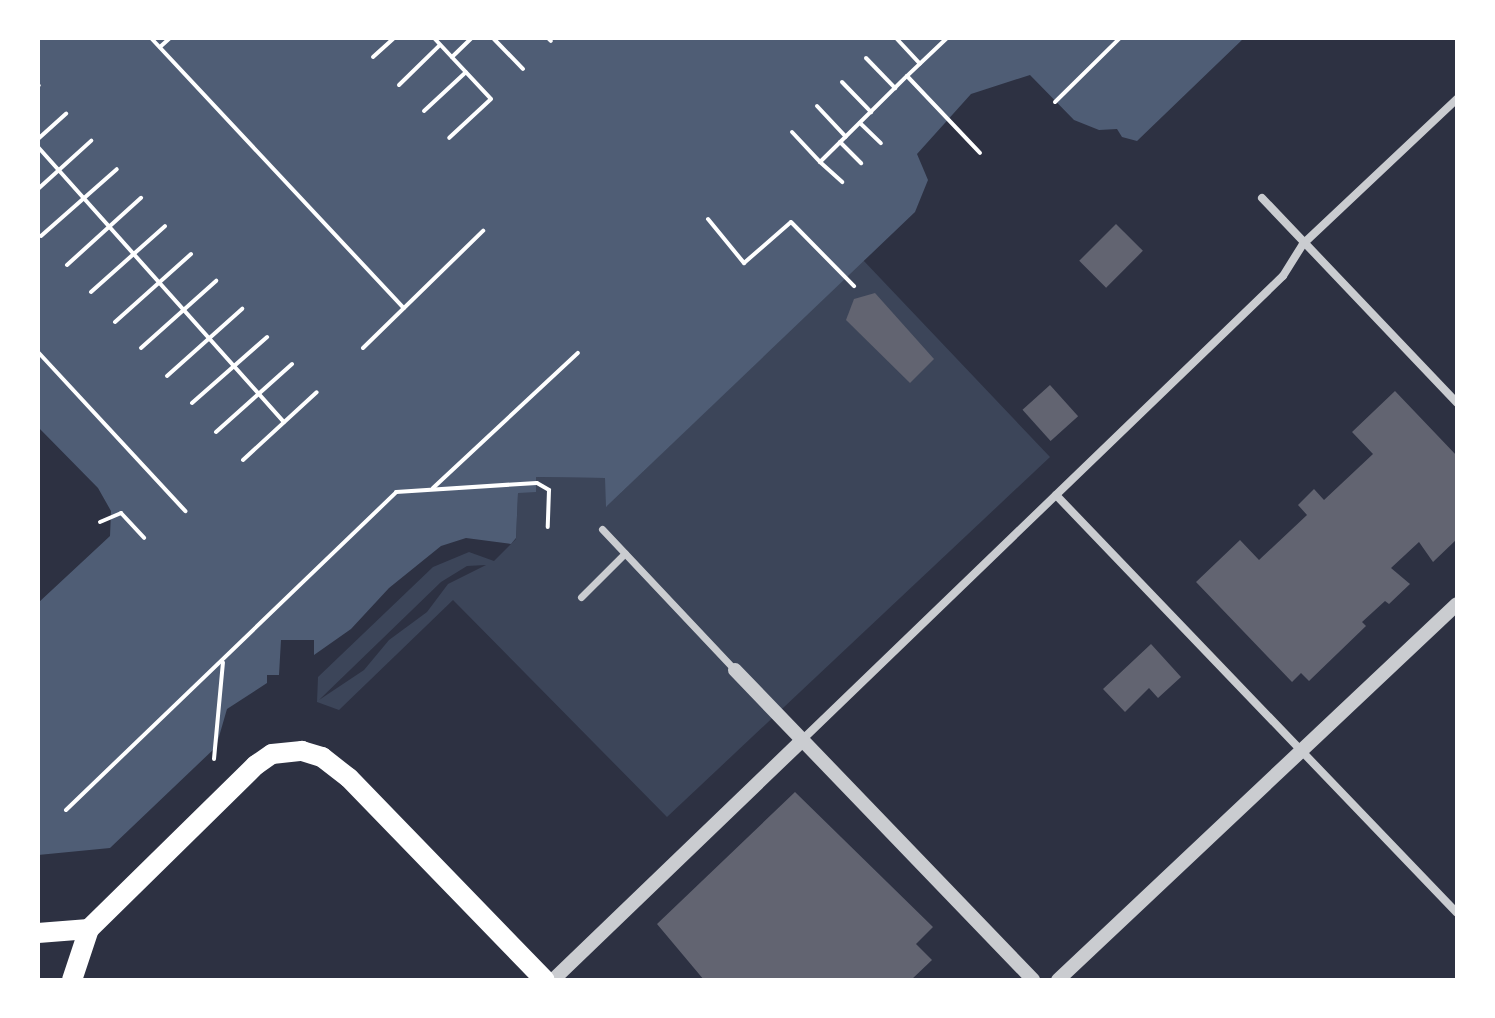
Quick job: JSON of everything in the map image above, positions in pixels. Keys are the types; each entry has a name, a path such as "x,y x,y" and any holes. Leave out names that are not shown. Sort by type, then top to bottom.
{"main road":[{"path":"72,980 89,929 256,765 272,754 302,751 322,757 349,778 545,980"},
{"path":"38,933 89,929"}],"street":[{"path":"553,980 1283,276 1303,244 1457,99"},
{"path":"1262,198 1457,403"},
{"path":"1056,495 1457,913"},
{"path":"602,529 1033,980"},
{"path":"581,597 625,553"},
{"path":"1058,980 1457,604"}],"path":[{"path":"151,38 404,308"},
{"path":"160,47 170,38"},
{"path":"373,57 394,38"},
{"path":"434,38 491,99 449,138"},
{"path":"452,57 472,38"},
{"path":"493,38 523,69"},
{"path":"896,38 920,64"},
{"path":"820,162 946,38"},
{"path":"1055,102 1120,38"},
{"path":"399,85 440,45"},
{"path":"866,58 895,88"},
{"path":"424,111 466,72"},
{"path":"907,76 980,153"},
{"path":"842,82 871,112"},
{"path":"817,106 846,137"},
{"path":"38,139 66,114"},
{"path":"860,123 881,143"},
{"path":"792,132 842,182"},
{"path":"38,189 91,141"},
{"path":"840,142 861,163"},
{"path":"38,147 284,422"},
{"path":"41,236 117,169"},
{"path":"67,265 141,198"},
{"path":"708,219 744,263 791,222 854,286"},
{"path":"91,292 165,226"},
{"path":"363,348 483,231"},
{"path":"115,322 191,254"},
{"path":"141,348 216,281"},
{"path":"167,376 242,309"},
{"path":"192,403 267,337"},
{"path":"38,352 185,511"},
{"path":"432,489 578,353"},
{"path":"216,432 292,364"},
{"path":"243,460 317,392"},
{"path":"66,810 396,492 537,483 549,490 548,527"},
{"path":"100,522 121,513 144,538"},
{"path":"214,759 224,659"}],"shaded area":[{"path":"38,38 1244,38 1137,141 1122,137 1117,129 1099,130 1074,120 1030,75 971,94 917,154 928,180 915,212 606,507 605,478 536,477 536,492 518,493 516,538 511,544 466,538 441,546 389,588 351,629 314,655 314,640 281,640 279,675 267,675 267,683 227,709 216,747 110,848 38,855 38,603 110,536 111,511 98,488 38,427"},
{"path":"863,260 1050,457 667,817 453,600 339,710 317,702 318,677 433,567 469,552 494,561 516,539 518,492 536,477 606,478 607,506","holes":["486,565 448,584 427,612 389,640 364,670 319,700 441,582 467,566"]}],"building":[{"path":"1116,224 1143,251 1106,288 1079,261"},
{"path":"875,293 934,359 910,383 846,320 854,299"},
{"path":"1050,385 1078,416 1051,441 1023,410"},
{"path":"1395,391 1457,456 1457,539 1433,562 1419,542 1391,568 1410,584 1389,604 1385,601 1362,622 1366,626 1309,681 1301,673 1292,682 1196,582 1240,540 1259,560 1307,515 1298,505 1314,489 1324,500 1373,454 1352,432"},
{"path":"1151,644 1181,677 1158,698 1149,688 1125,712 1103,689"},
{"path":"795,792 933,927 916,944 932,960 911,980 704,980 657,924"}]}
